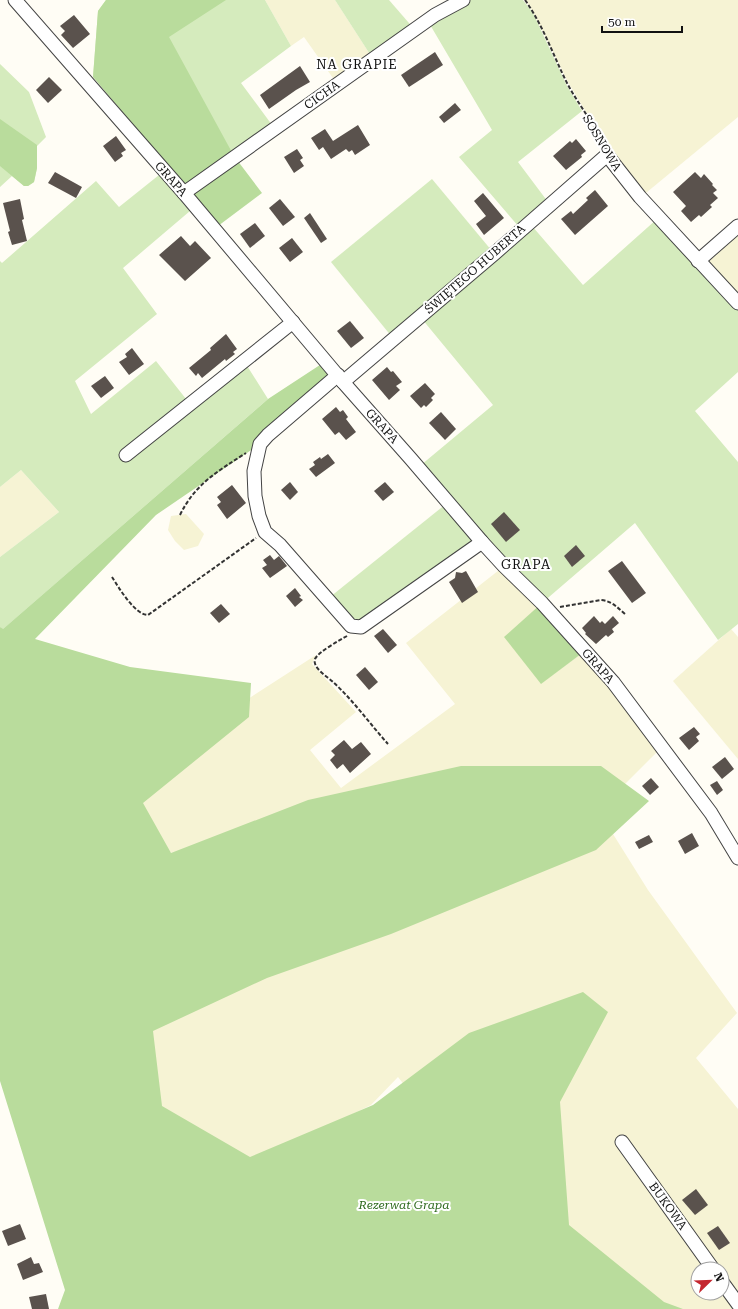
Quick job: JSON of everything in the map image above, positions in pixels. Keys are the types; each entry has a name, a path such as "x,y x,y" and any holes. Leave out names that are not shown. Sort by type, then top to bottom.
{"street":[{"name":"GRAPA","path":"15,0 184,194 482,542 548,609 613,682 712,813 738,858"},
{"name":"CICHA","path":"184,194 435,15 463,0"},
{"name":"SOSNOWA","path":"607,155 640,197 738,303"},
{"name":"ŚWIĘTEGO HUBERTA","path":"260,444 268,435 489,258 607,155"},
{"path":"698,261 738,226"},
{"path":"126,455 293,322"},
{"path":"260,444 254,471 255,496 259,516 265,532 280,545 351,626 361,627 482,542"},
{"name":"BUKOWA","path":"622,1142 707,1261"},
{"path":"730,1293 738,1304"}],"path":[{"name":"SOSNOWA","path":"525,0 534,12 568,84 599,135 607,155"},
{"path":"180,515 187,502 198,488 218,471 260,444"},
{"path":"112,577 137,610 143,615 148,615 265,532"},
{"path":"548,609 607,600 626,615"},
{"path":"356,626 350,634 315,658 315,663 318,669 338,687 388,744"}],"shaded area":[{"path":"265,0 335,0 373,59 340,88 304,37 291,46"},
{"path":"525,0 738,0 738,117 641,197 608,154 601,136 569,84 533,12"},
{"path":"738,230 738,298 707,265 707,256"},
{"path":"21,470 59,512 0,557 0,487"},
{"path":"186,514 204,534 198,546 184,550 175,541 168,530 171,516"},
{"path":"503,567 542,603 541,683 585,651 662,747 604,805 308,820 171,853 124,803 231,710 316,655 312,664 356,712 310,750 341,788 455,704 406,643"},
{"path":"731,629 738,637 738,759 673,681"},
{"path":"625,814 613,834 648,890 737,1013 696,1058 738,1109 738,1309 580,1309 398,1077 371,1105 337,1122 253,1192 92,1052"}],"green space":[{"path":"106,0 265,0 291,46 241,83 275,129 231,154 93,77 98,11"},
{"path":"106,0 226,0 169,37 234,156 262,193 218,226 93,77 98,11"},
{"path":"335,0 389,0 415,30 373,59"},
{"path":"469,0 523,0 533,13 567,86 582,111 518,162 548,202 519,227 459,157 492,130 429,23"},
{"path":"0,64 29,92 46,137 37,146 37,168 34,182 28,186 24,186 12,176 0,187"},
{"path":"0,119 37,145 37,168 34,182 28,186 24,186 0,166"},
{"path":"159,175 190,211 123,268 157,314 75,381 91,414 156,361 190,404 244,361 268,399 2,630 0,627 0,557 59,512 21,470 0,487 0,261 2,263 96,181 119,207"},
{"path":"432,179 492,251 392,337 331,262"},
{"path":"657,219 738,305 738,372 695,411 738,462 738,624 718,640 635,523 542,603 421,465 493,405 422,319 532,226 583,285"},
{"name":"Rezerwat Grapa","path":"326,361 338,375 260,444 156,515 35,639 130,667 251,683 249,717 143,803 171,853 308,800 461,766 601,766 649,801 596,850 391,934 267,978 153,1031 162,1106 250,1157 373,1105 469,1033 583,992 608,1012 560,1102 569,1225 664,1302 683,1309 58,1309 65,1290 0,1081 0,627 3,629 268,399"},
{"path":"446,504 478,542 359,621 353,621 330,597"},
{"path":"542,603 585,651 541,684 504,637"}],"building":[{"path":"74,15 90,34 73,48 61,35 65,31 60,26"},
{"path":"435,52 443,65 409,87 401,75"},
{"path":"300,66 310,82 269,109 260,95"},
{"path":"49,77 62,90 48,103 36,90"},
{"path":"455,103 461,110 444,123 439,117"},
{"path":"358,125 370,145 355,155 352,150 349,152 346,149 331,159 323,147 319,150 311,138 325,129 333,141"},
{"path":"116,136 126,150 121,153 123,156 115,162 103,146"},
{"path":"576,139 586,151 581,155 582,157 566,170 553,156 570,141 572,143"},
{"path":"297,149 303,158 300,160 304,166 294,173 284,157"},
{"path":"55,172 82,187 76,198 48,183"},
{"path":"695,172 701,178 704,174 713,184 712,185 717,190 713,193 718,198 710,205 712,207 701,217 699,215 691,222 681,211 686,206 673,192"},
{"path":"595,190 608,206 575,235 561,219 571,211 573,214 588,200 586,198"},
{"path":"483,193 504,218 484,235 476,224 486,216 474,201"},
{"path":"20,199 24,219 22,220 27,241 12,245 3,203"},
{"path":"280,199 295,217 283,226 269,208"},
{"path":"310,213 327,239 321,243 304,218"},
{"path":"255,223 265,236 250,248 240,234"},
{"path":"181,236 190,246 195,241 211,258 185,281 159,255"},
{"path":"292,238 303,252 290,262 279,248"},
{"path":"350,321 364,338 351,348 337,331"},
{"path":"226,334 237,349 233,352 235,354 226,361 225,359 202,378 198,373 196,376 189,368 211,350 210,348"},
{"path":"132,348 144,364 129,375 119,362 127,357 125,354"},
{"path":"387,367 391,372 393,371 402,382 396,386 400,390 389,400 372,380"},
{"path":"105,376 114,388 101,398 91,386"},
{"path":"425,383 435,394 431,398 433,400 426,407 424,405 421,408 410,396"},
{"path":"336,407 340,412 343,410 348,417 346,419 356,432 346,440 339,432 335,435 322,419"},
{"path":"441,412 456,429 445,440 429,423"},
{"path":"328,454 335,463 316,477 309,469 315,465 313,462"},
{"path":"290,482 298,492 290,500 281,490"},
{"path":"385,482 394,492 383,501 374,491"},
{"path":"232,485 246,503 227,519 217,505 221,502 217,497"},
{"path":"504,512 520,530 506,542 491,524"},
{"path":"576,545 585,556 572,567 564,556"},
{"path":"270,555 274,560 279,556 287,566 270,578 262,568 267,565 263,560"},
{"path":"622,561 646,593 632,603 608,571"},
{"path":"466,571 478,592 462,603 449,582 455,578 456,572 462,573"},
{"path":"295,588 301,596 299,597 303,600 295,607 286,596"},
{"path":"221,604 230,614 219,623 210,613"},
{"path":"594,616 600,623 602,621 605,624 613,616 619,623 612,629 614,632 608,637 606,635 596,644 585,634 586,633 582,628"},
{"path":"383,629 397,645 388,653 374,636"},
{"path":"365,667 378,682 369,690 356,675"},
{"path":"694,727 700,734 696,737 699,741 689,750 679,738"},
{"path":"344,740 352,749 361,742 371,754 350,773 343,764 337,769 330,760 335,755 331,751"},
{"path":"725,757 734,769 722,779 712,767"},
{"path":"651,778 659,787 650,795 642,786"},
{"path":"717,781 723,790 717,795 710,785"},
{"path":"692,833 699,846 685,854 678,841"},
{"path":"649,835 653,842 639,849 635,842"},
{"path":"696,1189 708,1205 695,1215 682,1200"},
{"path":"20,1224 26,1239 8,1246 2,1231"},
{"path":"718,1226 730,1243 719,1250 707,1233"},
{"path":"31,1257 34,1264 39,1263 43,1272 23,1280 17,1264"},
{"path":"46,1294 49,1309 32,1309 29,1297"}],"district":[{"name":"NA GRAPIE","path":"357,64"},
{"name":"GRAPA","path":"526,564"}]}
